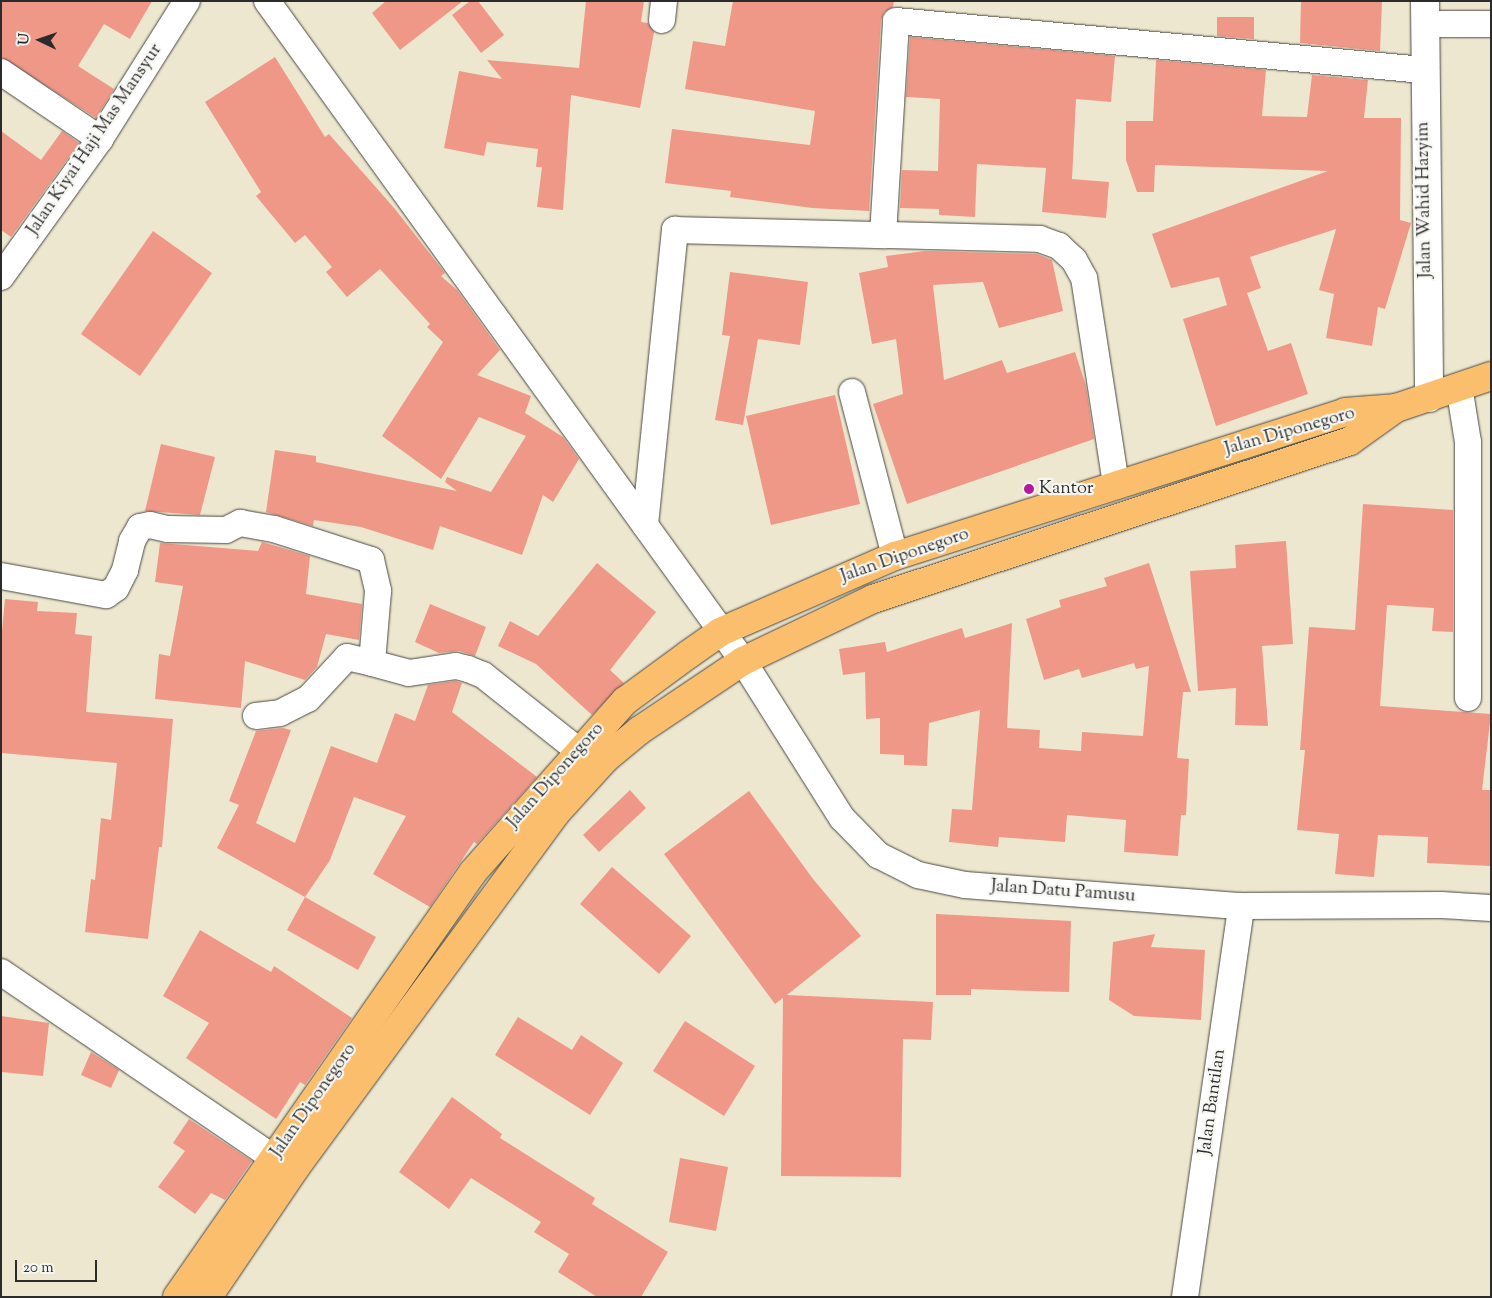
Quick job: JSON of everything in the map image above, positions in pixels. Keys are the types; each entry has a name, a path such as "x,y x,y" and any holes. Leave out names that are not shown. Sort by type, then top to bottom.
{"highway":[{"path":"1396,408 1491,376"},
{"name":"Jalan Diponegoro","path":"177,1297 473,872 625,701 720,632 895,556 1031,515 1116,484 1345,412 1396,408"},
{"name":"Jalan Diponegoro","path":"208,1297 296,1167 556,814 605,759 640,730 743,661 873,599 1350,441 1396,408"}],"street":[{"name":"Jalan Kiyai Haji Mas Mansyur","path":"1,277 100,139 187,1"},
{"name":"Jalan Datu Pamusu","path":"267,1 720,632 743,661 842,818 878,855 918,875 965,885 1241,906 1491,908"},
{"path":"883,235 896,11 1423,70"},
{"path":"1425,13 1491,24"},
{"name":"Jalan Wahid Hazyim","path":"1425,13 1423,70 1429,398"},
{"path":"1,72 100,139"},
{"path":"645,526 675,230 1040,239 1059,246 1074,260 1084,278 1116,484"},
{"path":"1459,386 1468,442 1468,698"},
{"path":"852,392 895,556"},
{"path":"1,576 106,595 116,588 125,570 132,541 140,527 150,525 168,529 226,530 240,523 274,529 371,560 378,591 372,663"},
{"path":"256,716 280,713 308,699 347,657 409,673 456,666 483,676 579,751"},
{"name":"Jalan Bantilan","path":"1185,1297 1241,906"},
{"path":"1,972 274,1158"}],"building":[{"path":"1,1 152,1 130,39 104,24 78,66 114,89 96,118 1,57"},
{"path":"386,1 463,1 400,50 372,13"},
{"path":"470,1 478,1 504,35 481,53 452,15"},
{"path":"586,1 644,1 641,22 648,23 654,32 640,108 571,95 563,210 537,207 542,167 536,167 538,149 487,142 484,156 444,148 459,71 502,79 487,60 579,68"},
{"path":"733,1 894,1 893,7 884,12 881,20 869,211 812,208 730,197 731,191 665,183 672,129 810,145 815,111 685,89 693,41 725,46"},
{"path":"1301,1 1382,1 1380,51 1300,43"},
{"path":"1217,17 1254,17 1254,39 1217,36"},
{"path":"910,37 1115,56 1111,102 1076,99 1072,179 1109,182 1106,218 1042,212 1046,168 977,164 975,217 939,215 939,209 900,208 902,170 938,171 940,99 906,97"},
{"path":"275,57 325,137 329,134 395,209 445,273 441,276 457,290 500,350 477,375 531,396 525,413 563,437 579,459 553,502 543,495 522,555 440,526 433,550 361,527 314,520 313,526 266,512 275,450 316,456 316,462 457,491 445,482 447,477 491,492 526,436 479,417 441,479 382,436 443,342 427,327 430,324 380,269 347,297 326,272 332,267 305,235 295,243 256,196 261,192 205,102"},
{"path":"1156,60 1266,70 1262,116 1307,117 1312,75 1368,80 1364,118 1401,118 1400,220 1411,223 1385,309 1378,307 1372,346 1326,338 1334,294 1319,290 1336,229 1250,257 1261,288 1247,293 1268,351 1291,343 1308,394 1216,426 1183,319 1227,305 1219,277 1171,288 1152,234 1328,171 1155,165 1154,192 1137,192 1126,160 1126,121 1153,121"},
{"path":"1,131 41,160 62,131 79,143 11,237 1,230"},
{"path":"153,231 212,273 140,376 81,334"},
{"path":"925,251 1037,254 1052,260 1063,311 999,328 983,282 933,285 944,380 1002,360 1007,373 1075,352 1086,386 1094,439 907,504 873,404 903,394 896,339 872,344 859,273 888,267 886,256"},
{"path":"730,272 808,282 800,345 758,339 743,425 715,420 730,336 722,335"},
{"path":"835,395 860,504 771,525 746,416"},
{"path":"161,444 215,457 200,515 145,511"},
{"path":"1363,504 1453,510 1453,632 1432,631 1434,608 1387,605 1380,706 1491,714 1482,790 1491,790 1491,866 1427,863 1428,837 1378,835 1374,877 1335,874 1339,834 1297,830 1305,750 1300,750 1309,627 1355,630"},
{"path":"1286,541 1293,644 1262,646 1268,726 1235,725 1236,688 1198,691 1190,571 1236,568 1235,545"},
{"path":"262,542 310,556 306,594 362,604 359,640 326,634 317,667 305,680 245,661 241,708 155,699 159,654 170,656 183,586 155,582 160,543 258,551"},
{"path":"597,563 656,612 610,670 624,683 592,715 536,664 498,646 510,621 538,636"},
{"path":"1149,563 1191,692 1183,692 1177,758 1189,759 1186,815 1181,815 1178,856 1124,852 1126,820 1067,815 1065,842 999,837 998,847 949,842 952,809 972,810 980,710 929,723 927,766 904,765 904,755 880,754 880,718 866,719 865,672 843,675 839,649 885,642 887,652 962,628 965,638 1012,623 1007,728 1040,730 1039,748 1081,751 1082,732 1143,736 1149,666 1136,669 1134,663 1082,678 1079,669 1044,680 1026,619 1061,607 1059,600 1107,586 1104,578"},
{"path":"5,599 38,602 37,611 77,613 75,634 92,636 86,712 173,719 162,847 159,847 148,939 85,932 91,879 95,880 101,818 111,820 117,763 1,753 1,642"},
{"path":"430,604 486,627 475,656 459,651 439,653 415,642"},
{"path":"455,681 462,683 452,712 537,777 477,844 474,842 430,907 373,874 406,816 354,797 330,860 305,897 217,848 239,805 229,801 256,731 283,728 291,730 256,823 295,843 331,746 377,763 395,713 415,721 428,685"},
{"path":"630,790 646,808 599,852 583,835"},
{"path":"749,791 813,879 861,936 787,995 933,1002 931,1040 903,1039 901,1177 781,1176 783,998 775,1004 664,854"},
{"path":"612,867 691,936 659,974 580,904"},
{"path":"305,897 376,937 358,970 287,930"},
{"path":"936,914 1071,921 1069,992 971,989 971,995 936,995"},
{"path":"200,930 271,972 274,966 352,1018 305,1085 300,1082 276,1119 186,1058 209,1023 163,996"},
{"path":"1155,934 1151,947 1205,950 1201,1020 1134,1016 1109,1000 1113,942"},
{"path":"1,1016 49,1023 43,1076 1,1072"},
{"path":"518,1017 572,1050 581,1035 623,1063 590,1115 495,1055"},
{"path":"685,1021 755,1066 724,1116 653,1071"},
{"path":"91,1052 119,1070 111,1088 81,1075"},
{"path":"452,1097 502,1134 500,1138 595,1198 592,1204 668,1252 641,1297 597,1297 558,1272 569,1254 534,1232 541,1222 471,1178 449,1209 399,1172"},
{"path":"189,1119 252,1161 225,1200 211,1193 195,1214 158,1187 185,1151 173,1143"},
{"path":"680,1158 728,1167 716,1231 669,1222"}],"place":[{"name":"Kantor","path":"1029,489"}]}
